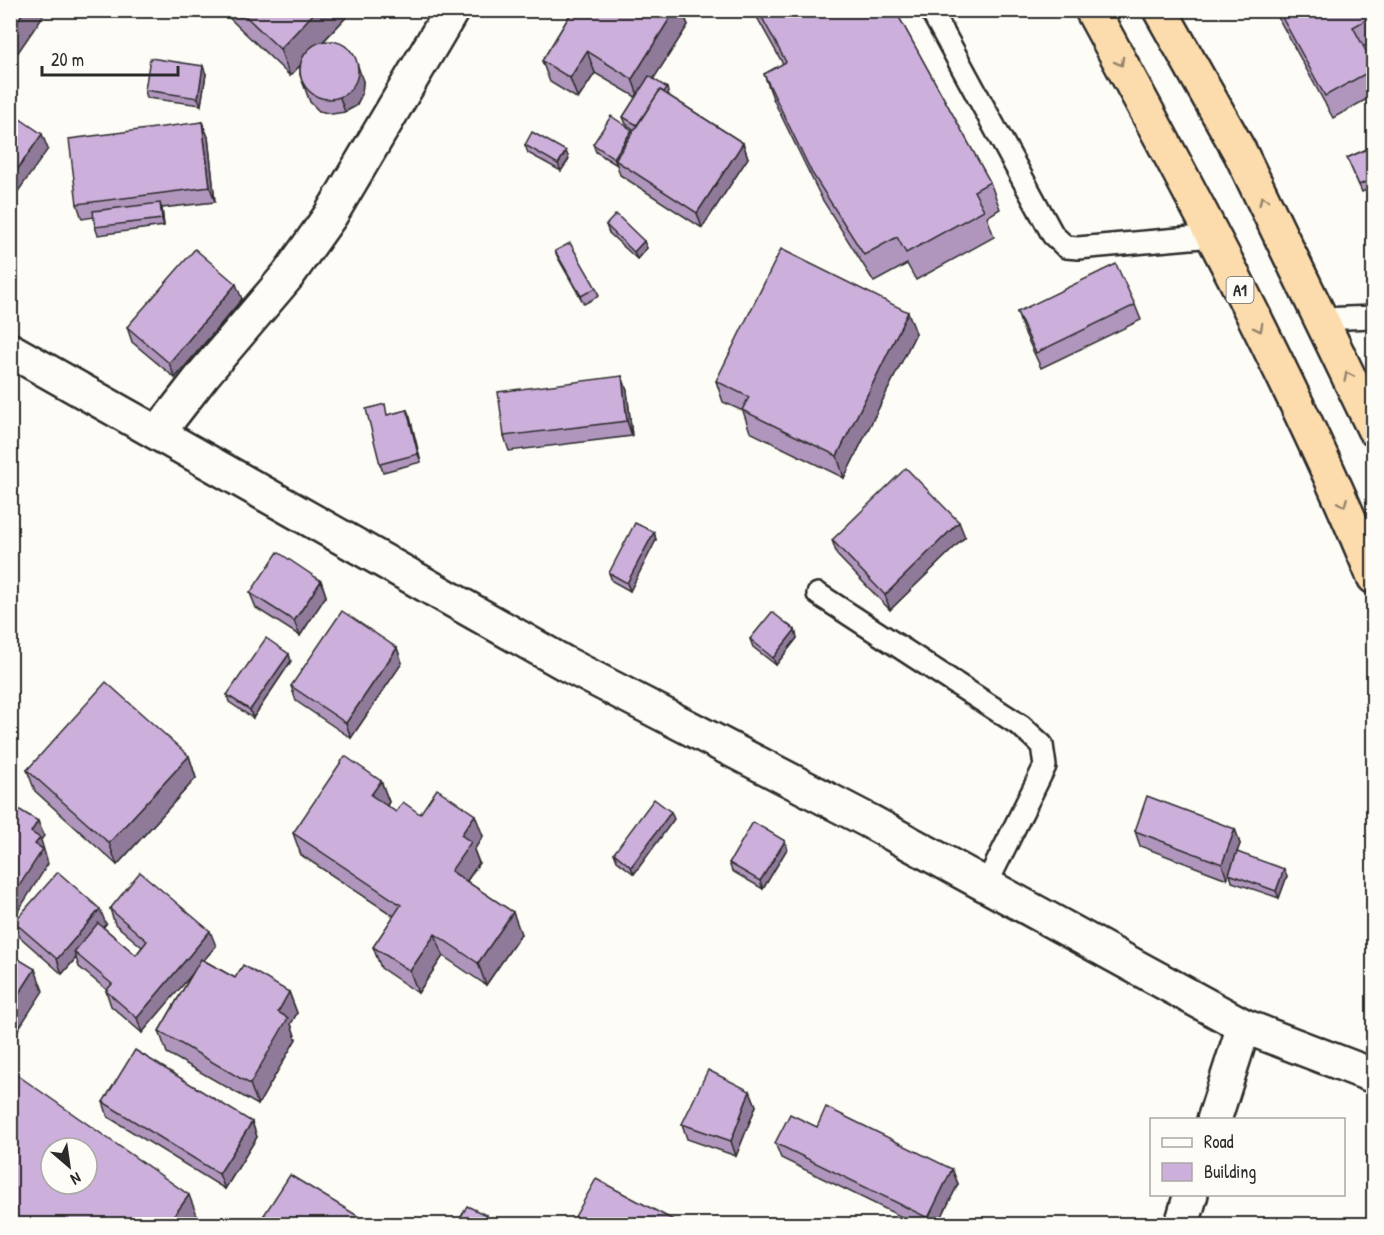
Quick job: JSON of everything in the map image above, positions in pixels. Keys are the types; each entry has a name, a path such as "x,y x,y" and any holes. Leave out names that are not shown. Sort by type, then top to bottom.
{"highway":[{"name":"A1","path":"1092,10 1213,236 1329,472 1374,577"},
{"path":"1160,10 1240,154 1374,429"}],"street":[{"path":"158,433 203,375 288,275 330,216 452,10"},
{"path":"10,350 566,663 858,815 1244,1026 1374,1076"},
{"path":"1214,1118 1244,1026"},
{"path":"1182,1224 1190,1196"}],"lane":[{"path":"931,10 1053,235 1066,248 1213,236"},
{"path":"1320,319 1374,317"},
{"path":"818,594 1021,726 1042,745 1045,766 986,885"}],"building":[{"path":"10,10 25,10 10,31"},
{"path":"239,10 317,10 280,49"},
{"path":"573,10 675,10 632,79 587,51 570,78 542,61"},
{"path":"758,10 895,10 990,182 974,191 984,210 906,253 897,237 864,255 812,173 764,74 786,62"},
{"path":"1278,10 1370,10 1373,16 1353,27 1374,69 1325,96"},
{"path":"329,41 340,43 353,54 358,70 356,81 345,94 329,99 318,97 305,86 300,70 302,59 313,46"},
{"path":"150,58 203,66 198,98 145,90"},
{"path":"649,76 667,88 664,92 660,90 637,125 623,117"},
{"path":"660,90 743,143 697,213 615,160"},
{"path":"10,112 42,134 10,180"},
{"path":"611,116 632,130 614,158 593,144"},
{"path":"202,122 210,187 77,204 69,139"},
{"path":"532,132 566,151 558,164 525,145"},
{"path":"1374,146 1374,178 1359,185 1347,158"},
{"path":"160,203 162,219 95,227 93,211"},
{"path":"616,214 644,241 634,252 606,225"},
{"path":"570,243 596,288 581,296 555,251"},
{"path":"195,249 236,284 169,363 127,327"},
{"path":"781,249 908,312 837,456 742,410 749,397 716,381"},
{"path":"1116,264 1135,305 1036,353 1017,312"},
{"path":"622,376 627,421 504,436 498,392"},
{"path":"385,404 387,415 407,410 418,454 380,464 366,409"},
{"path":"906,468 959,522 885,595 832,540"},
{"path":"635,523 654,532 627,583 609,573"},
{"path":"278,552 321,581 294,621 250,593"},
{"path":"342,611 397,648 346,723 291,686"},
{"path":"772,612 795,630 773,658 750,639"},
{"path":"266,638 289,654 250,710 227,695"},
{"path":"106,682 189,756 109,843 27,770"},
{"path":"345,756 381,781 371,795 396,812 403,802 420,814 437,789 475,815 461,835 471,842 451,871 513,912 478,963 435,934 410,971 373,947 401,905 293,833"},
{"path":"1147,796 1235,829 1222,864 1135,831"},
{"path":"654,799 671,812 631,867 614,853"},
{"path":"10,804 38,821 31,832 40,838 35,844 43,849 10,900"},
{"path":"753,822 785,841 760,881 729,863"},
{"path":"1237,852 1284,869 1276,891 1229,874"},
{"path":"58,872 100,909 57,959 14,922"},
{"path":"140,872 210,931 137,1018 106,991 112,984 74,952 98,923 136,955 147,941 110,909"},
{"path":"10,954 35,969 10,1008"},
{"path":"201,959 235,978 243,965 289,992 278,1012 288,1018 250,1084 159,1031"},
{"path":"135,1050 252,1122 219,1174 103,1102"},
{"path":"10,1070 189,1195 168,1224 10,1224"},
{"path":"708,1070 750,1091 731,1141 682,1124"},
{"path":"826,1107 952,1169 928,1218 775,1143 790,1114 817,1127"},
{"path":"290,1175 371,1224 279,1224 264,1215"},
{"path":"596,1179 681,1224 571,1224"},
{"path":"467,1206 486,1215 481,1224 457,1224"}]}
